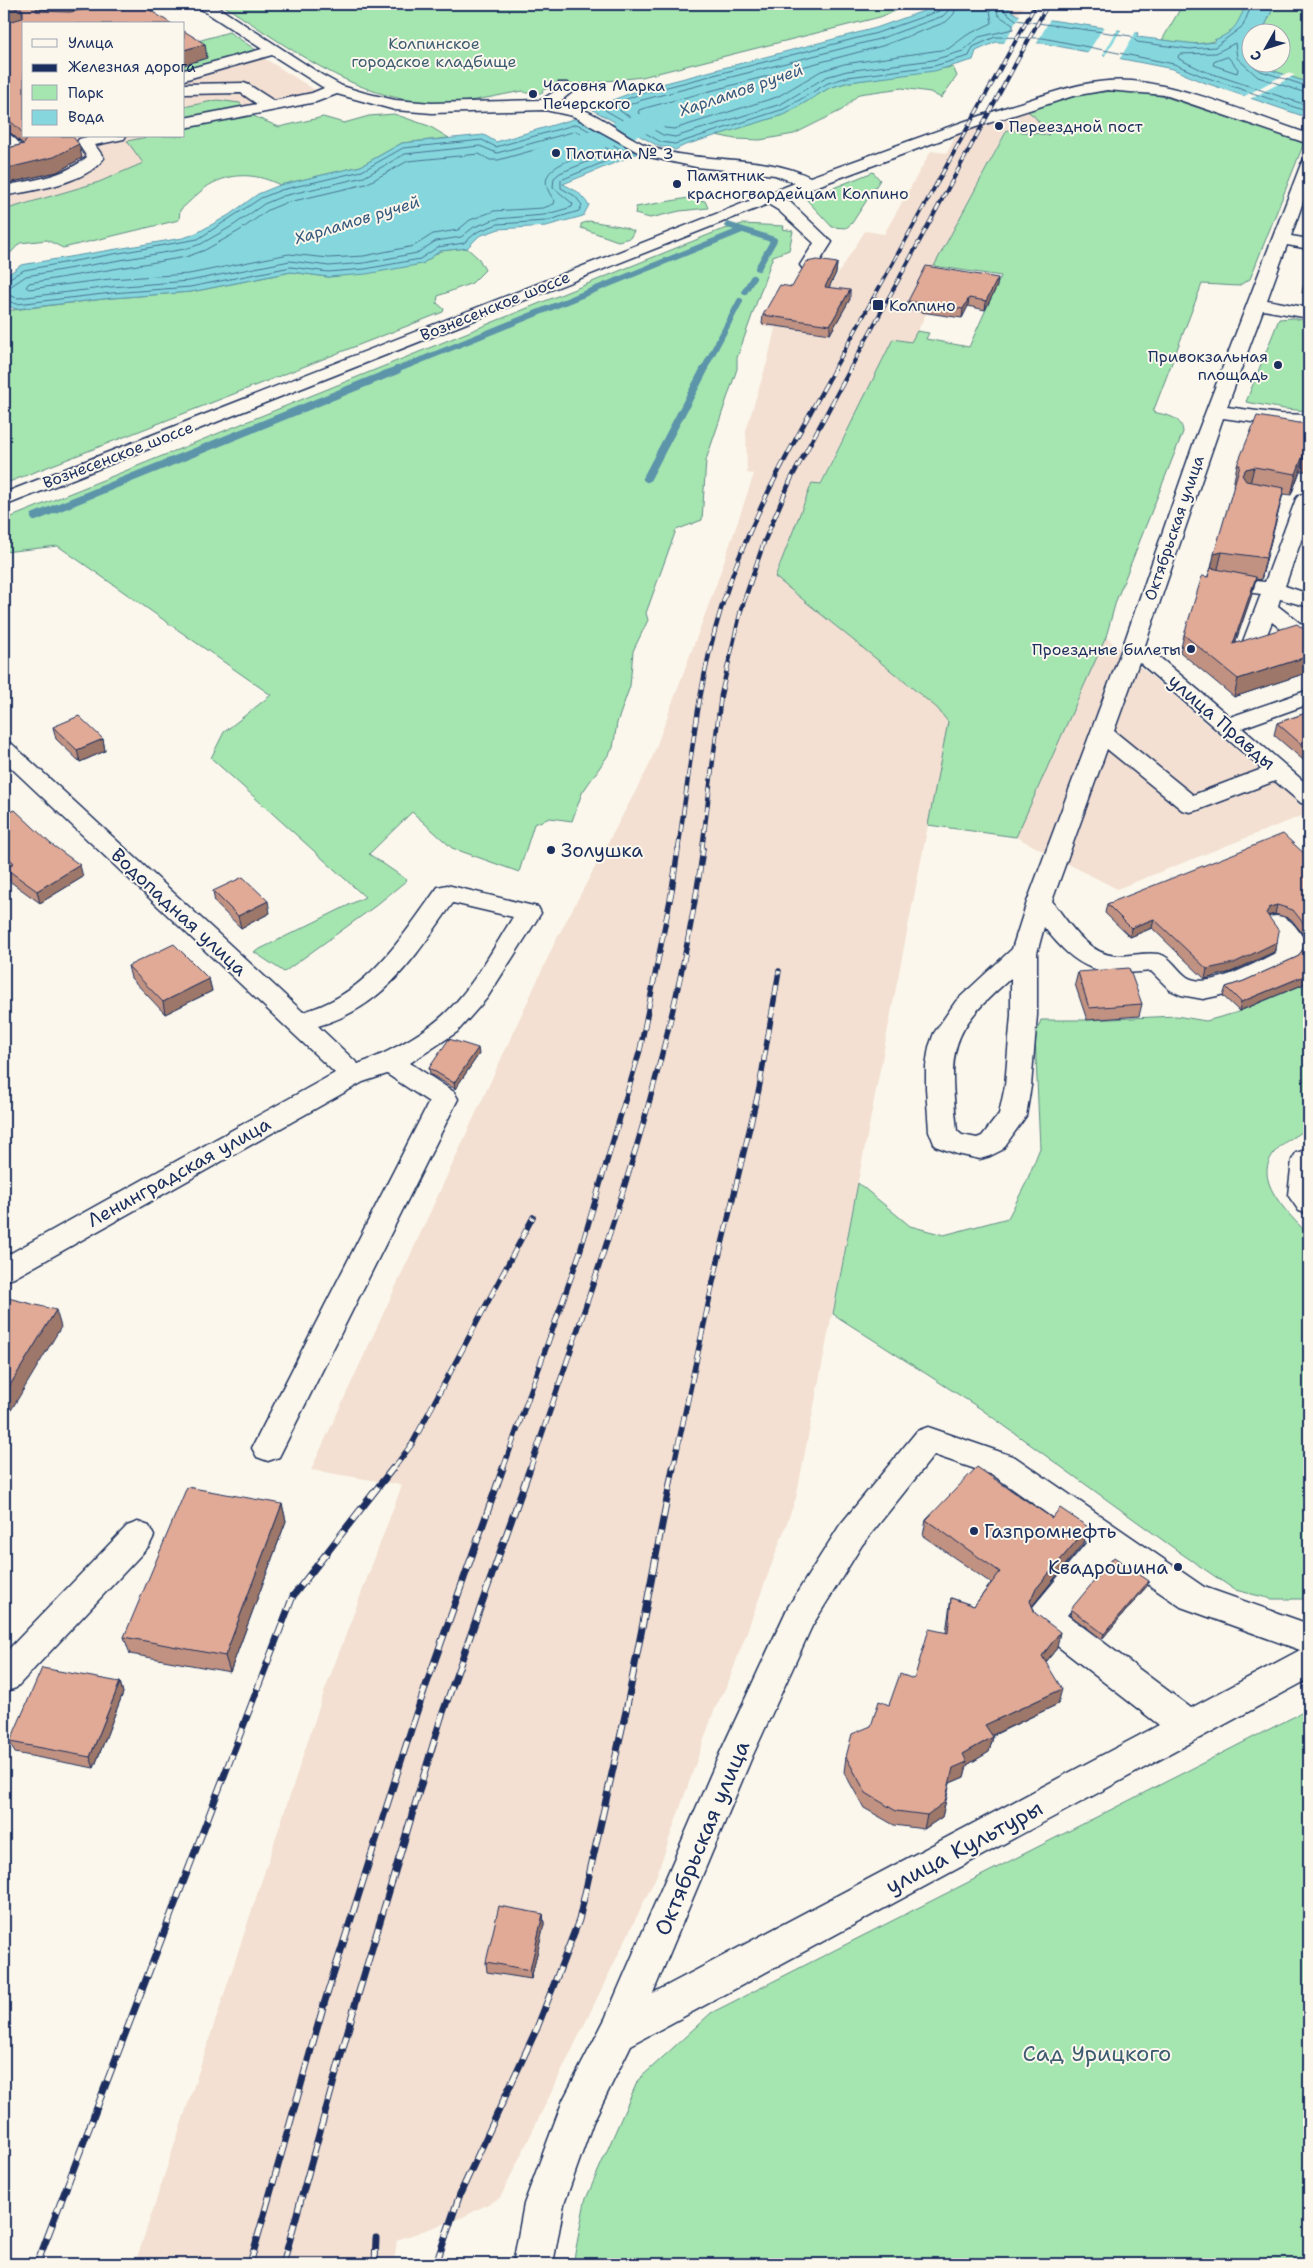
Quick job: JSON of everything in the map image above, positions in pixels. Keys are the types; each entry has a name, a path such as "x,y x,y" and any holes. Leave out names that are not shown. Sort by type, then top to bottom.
{"street":[{"path":"58,22 158,4"},
{"path":"203,4 316,78 337,89 395,105 432,108 545,105 578,114 651,153 696,162 776,170 791,174 809,183"},
{"path":"185,75 274,50"},
{"name":"Вознесенское шоссе","path":"4,500 769,198 988,117 1084,88 1107,85 1130,86 1182,96 1309,139"},
{"path":"545,105 565,90 563,86"},
{"path":"185,90 244,88 271,106"},
{"path":"185,123 316,97 337,89"},
{"path":"4,158 20,154 8,132"},
{"path":"4,191 74,174 90,166 96,158 81,139"},
{"path":"1309,164 1216,411 1280,420 1309,421"},
{"path":"769,198 784,206 822,242 809,264"},
{"path":"1280,239 1309,244"},
{"path":"1257,304 1309,313"},
{"name":"Октябрьская улица","path":"1024,953 960,1010 942,1047 940,1074 943,1131 945,1139 957,1144 980,1149 992,1143 1012,1116 1018,1086 1024,1014 1024,953 1039,902 1134,646 1216,411"},
{"path":"1253,644 1273,605 1299,502"},
{"path":"1236,584 1273,605 1309,640"},
{"path":"1273,605 1309,601"},
{"path":"1273,605 1309,606"},
{"name":"улица Правды","path":"1134,646 1309,798"},
{"path":"1226,726 1309,697"},
{"path":"1102,733 1190,805 1278,771"},
{"name":"Водопадная улица","path":"4,749 354,1075"},
{"name":"Ленинградская улица","path":"4,1270 354,1075 390,1063 448,1026 478,992 529,912 447,893 392,967 374,986 338,1010 298,1023"},
{"path":"1039,902 1068,940 1086,956 1100,964 1127,966 1157,962 1179,985 1194,991 1212,990 1285,960 1290,954 1291,940 1278,923"},
{"path":"268,1448 444,1098 390,1063"},
{"path":"1309,1159 1306,1160 1302,1195 1309,1203"},
{"name":"Октябрьская улица","path":"533,2264 547,2196 577,2114 618,2032 736,1755 800,1617 851,1535 928,1440 1004,1466 1109,1540"},
{"path":"4,1677 138,1536"},
{"path":"1189,1726 1045,1616 1109,1540 1193,1597 1309,1639"},
{"name":"улица Культуры","path":"618,2032 1309,1662"}],"shaded area":[{"path":"1009,4 1058,4 1055,9 1024,7 1017,15 1009,10 1007,7"},
{"path":"4,42 22,127 22,138 144,138 128,142 144,163 99,182 4,210"},
{"path":"185,43 261,56 315,90 310,93 185,119"},
{"path":"1026,110 1034,116 1049,135 1006,130 932,270 947,272 912,342 893,339 820,484 812,483 775,576 937,708 948,723 796,1498 727,1686 715,1708 656,1877 500,2198 463,2217 397,2240 394,2264 135,2264 322,1698 402,1485 311,1470 556,940 649,766 717,582 754,474 747,473 746,430 768,359 775,328 761,326 779,294 829,288 865,231 884,234 931,151 947,153 956,135"},
{"path":"1106,637 1309,813 1117,889 1016,837"}],"green space":[{"name":"Колпинское городское кладбище","path":"221,4 913,4 880,17 642,77 554,87 542,90 543,93 526,93 523,91 448,103 416,101 386,95 356,84 300,55"},
{"path":"1183,4 1247,4 1238,24 1212,42 1193,44 1162,40"},
{"path":"1275,4 1309,4 1309,83 1277,72 1290,72 1290,22 1267,22"},
{"path":"229,32 256,50 185,71 185,45"},
{"path":"953,67 957,76 941,98 930,92 902,88 859,94 842,110 794,134 760,140 735,139 716,135 786,114 829,88 849,82"},
{"path":"1124,90 1166,97 1304,143 1250,279 1238,286 1202,284 1153,412 1176,419 1180,423 1183,432 1116,601 1106,637 1016,837 928,825 948,722 937,708 775,577 812,483 821,484 893,339 911,342 917,331 929,333 926,339 969,347 1001,276 934,266 1007,130 1049,135 1034,116 1026,110 1083,94"},
{"path":"217,100 240,103 251,115 279,127 323,117 344,123 369,116 394,114 429,126 449,138 402,143 361,166 280,185 263,178 247,176 222,179 200,192 180,210 179,220 63,248 47,240 20,243 4,260 4,210 99,182 143,163 127,141 142,138 185,138 185,107"},
{"path":"873,172 880,180 852,223 846,228 832,227 806,199"},
{"path":"688,198 705,201 708,208 680,211 650,218 635,214 636,207"},
{"path":"589,221 620,226 634,231 630,238 618,241 581,228 581,224"},
{"path":"742,224 784,226 783,229 793,231 789,250 773,256 737,358 737,369 706,460 702,520 676,530 646,613 648,620 633,651 630,686 617,723 613,748 582,793 572,821 550,818 534,824 519,872 452,848 412,812 369,854 407,880 374,907 284,972 254,952 365,897 211,758 224,732 271,695 58,546 4,552 4,520 718,231"},
{"path":"467,248 479,259 485,270 472,283 438,296 437,303 444,309 443,312 4,484 4,311 112,298 191,292 291,272 328,277 422,264 440,251"},
{"path":"1292,318 1309,321 1309,411 1284,409 1246,402 1279,319"},
{"path":"1309,982 1309,1129 1287,1141 1274,1153 1268,1166 1268,1179 1273,1192 1282,1206 1309,1235 1309,1599 1272,1599 1235,1590 981,1409 833,1314 858,1183 910,1226 944,1235 1008,1218 1026,1183 1040,1148 1035,1035 1041,1020 1176,1016 1206,1021 1235,1013"},
{"name":"Сад Урицкого","path":"1309,1709 1309,2264 573,2264 585,2201 638,2080 711,2013"}],"water":[{"path":"943,4 1009,4 1007,7 1017,15 1138,33 1137,37 1196,44 1216,42 1214,40 1227,34 1235,26 1247,4 1275,4 1267,22 1240,22 1240,72 1277,72 1309,83 1309,118 1200,81 1173,69 1042,43 996,42 976,51 973,60 934,71 849,82 829,88 786,114 685,145 675,150 669,147 660,147 593,110 594,107 639,90 876,28"},
{"path":"577,118 639,153 563,184 578,192 589,205 583,216 546,226 499,229 479,236 467,248 440,251 422,264 366,274 328,277 291,272 191,292 112,298 16,309 4,305 4,278 21,265 183,238 195,234 229,215 258,194 280,185 361,166 402,143 484,135 496,142"}],"pier":[{"path":"1021,13 1051,17 1036,45 1004,43"},
{"path":"1105,25 1119,27 1102,57 1087,54"},
{"path":"1123,27 1137,30 1119,60 1104,57"},
{"path":"1287,73 1295,75 1248,100 1241,98"}],"building":[{"path":"4,4 44,4 36,9 36,11 70,12 116,4 122,9 140,4 169,22 22,22 22,133 9,120 4,118 4,23 23,18 23,10 21,8 4,11"},
{"path":"185,32 205,44 185,50"},
{"path":"74,138 79,144 54,157 4,169 4,149 24,144 27,139"},
{"path":"817,260 837,263 825,287 850,290 830,325 763,315 780,285 792,287 806,262"},
{"path":"926,266 998,278 986,301 969,298 963,309 908,301"},
{"path":"1257,416 1309,423 1309,450 1305,450 1296,474 1254,467 1246,469 1242,475 1246,481 1284,488 1266,558 1222,552 1214,554 1240,465 1237,465"},
{"path":"1211,568 1256,577 1233,644 1297,624 1305,630 1309,630 1309,656 1238,679 1184,635 1202,576 1208,577"},
{"path":"1309,712 1309,751 1277,723"},
{"path":"79,716 103,739 77,750 53,727"},
{"path":"15,810 51,844 80,865 37,891 5,868 14,863 4,853 4,815"},
{"path":"1283,834 1309,858 1309,974 1241,1002 1226,987 1297,957 1306,946 1308,929 1293,910 1277,905 1270,907 1266,913 1279,931 1277,942 1234,963 1207,969 1154,919 1131,928 1107,904"},
{"path":"243,877 268,901 238,916 213,891"},
{"path":"174,944 209,979 163,1002 128,966"},
{"path":"1129,968 1142,1004 1089,1008 1078,972"},
{"path":"449,1039 478,1048 454,1083 429,1068"},
{"path":"4,1297 56,1310 4,1395"},
{"path":"977,1467 1052,1518 1060,1508 1088,1527 1035,1590 1030,1601 1035,1613 1060,1632 1042,1656 1062,1689 985,1725 993,1737 963,1754 967,1762 953,1768 945,1802 927,1815 896,1811 866,1793 846,1757 852,1734 871,1726 879,1701 889,1705 900,1674 914,1679 929,1629 948,1633 951,1598 974,1606 1000,1572 926,1520"},
{"path":"187,1487 282,1504 225,1656 124,1637"},
{"path":"1114,1557 1149,1581 1104,1634 1071,1609"},
{"path":"42,1668 120,1682 90,1757 10,1742"},
{"path":"499,1906 543,1914 530,1970 486,1962"}],"waterway":[{"path":"1070,8 1073,4"},
{"name":"Харламов ручей","path":"545,157 702,103"},
{"path":"728,225 774,240 758,268"},
{"path":"394,371 742,230"},
{"path":"745,291 753,278"},
{"path":"703,371 740,301"},
{"path":"35,517 397,370"},
{"path":"647,478 704,370"}],"railway":[{"path":"833,371 1036,4"},
{"path":"849,371 1048,4"},
{"path":"678,850 700,698 721,609 744,546 771,486 834,370"},
{"path":"702,850 721,695 741,610 764,542 791,479 850,370"},
{"path":"503,1469 579,1255 640,1050 672,890 678,849"},
{"path":"530,1469 632,1163 654,1086 690,929 703,849"},
{"path":"673,1469 713,1282 759,1089 779,971"},
{"path":"393,1469 412,1444 533,1217"},
{"path":"37,2264 293,1596 393,1468"},
{"path":"250,2264 324,2004 416,1714 503,1468"},
{"path":"283,2264 355,2005 441,1718 530,1468"},
{"path":"436,2264 460,2194 537,2028 579,1920 626,1711 673,1468"},
{"path":"375,2264 376,2238"}],"place":[{"name":"Часовня Марка Печерского","path":"533,94"},
{"name":"Переездной пост","path":"999,126"},
{"name":"Плотина № 3","path":"556,153"},
{"name":"Памятник красногвардейцам Колпино","path":"677,184"},
{"name":"Колпино","path":"878,305"},
{"name":"Привокзальная площадь","path":"1278,365"},
{"name":"Проездные билеты","path":"1191,649"},
{"name":"Золушка","path":"551,850"},
{"name":"Газпромнефть","path":"974,1531"},
{"name":"Квадрошина","path":"1178,1567"}]}
